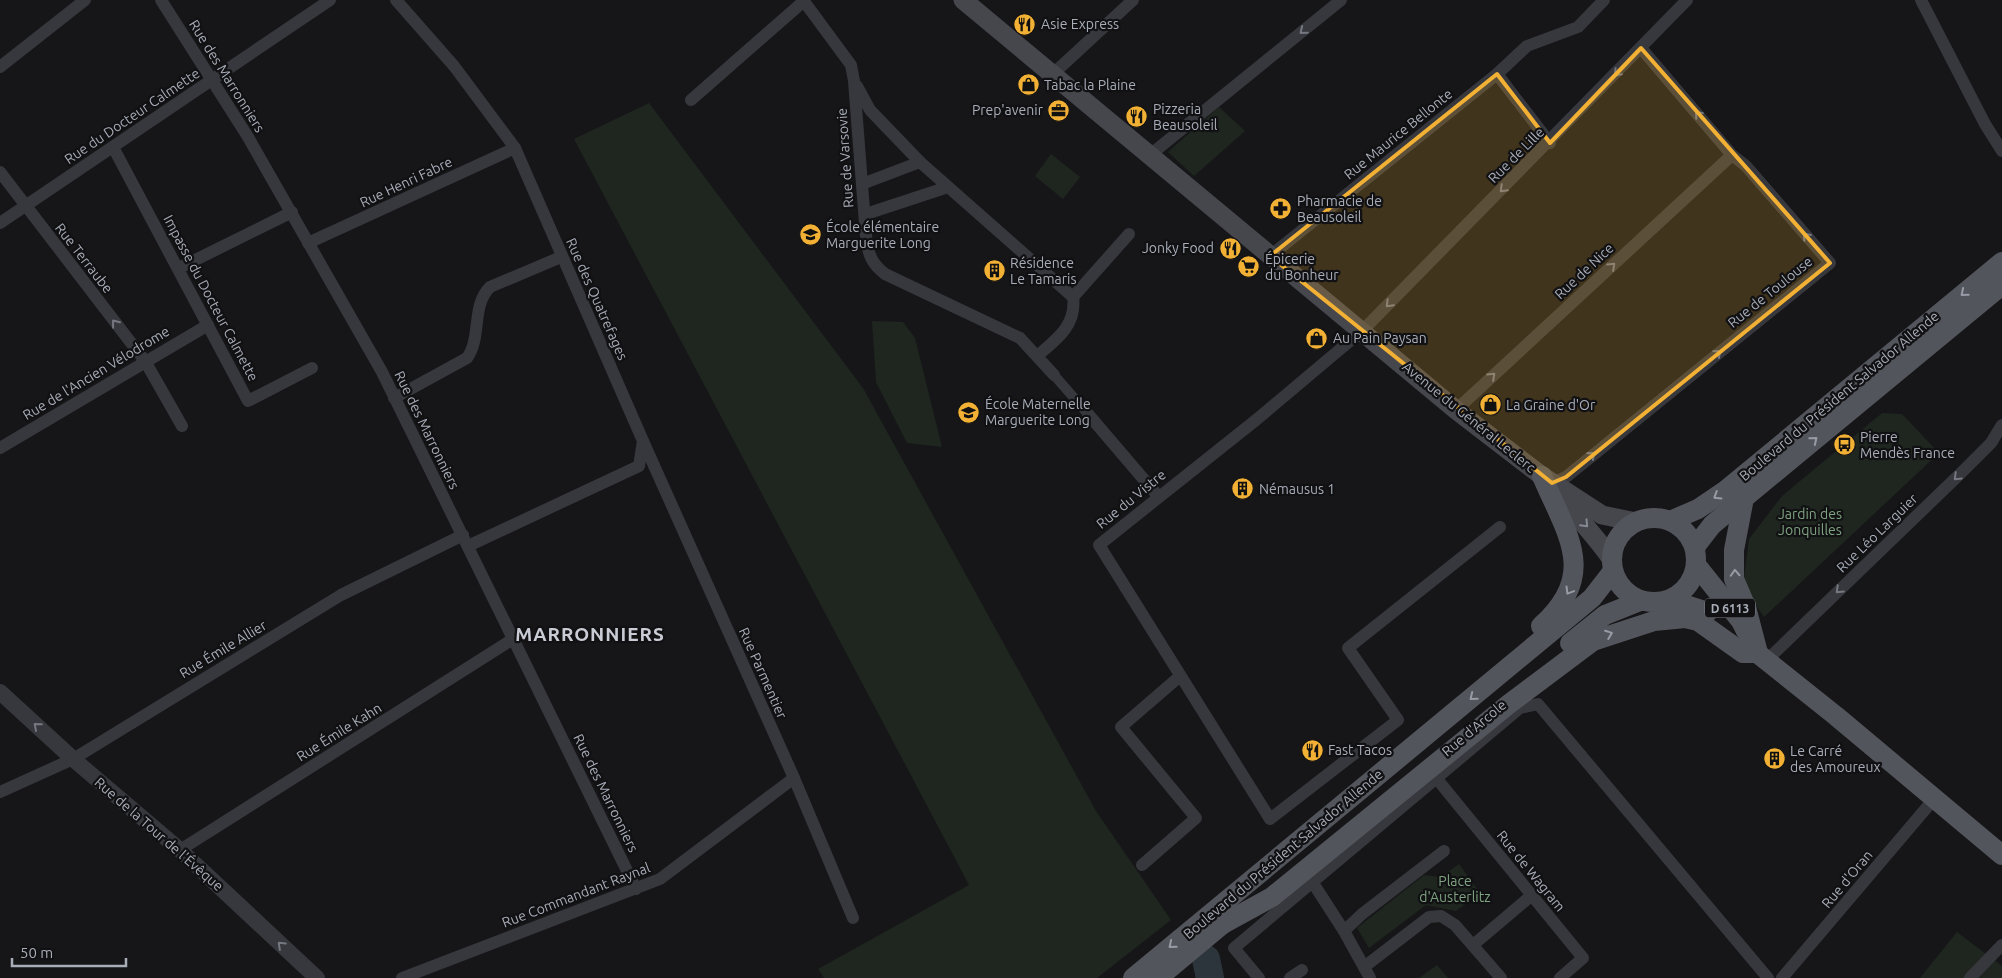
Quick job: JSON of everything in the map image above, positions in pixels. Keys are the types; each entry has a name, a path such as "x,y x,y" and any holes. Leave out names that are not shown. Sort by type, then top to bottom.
{"main road":[{"name":"Avenue du Général Leclerc","path":"962,0 1054,73 1270,256 1363,330 1456,410 1551,483 1602,515 1636,522"},
{"name":"Boulevard du Président Salvador Allende","path":"1133,978 1592,598 1612,566 1619,537 1636,522 1659,518 1670,521 1698,509 1726,490 2002,262"},
{"name":"Boulevard du Président Salvador Allende","path":"1158,978 1605,615 1640,601 1660,603 1670,600 1688,586 1696,556 1712,525 2002,286"},
{"name":"Avenue du Général Leclerc","path":"1551,483 1570,509 1590,529 1612,566"},
{"path":"1496,678 1511,653 1558,611 1573,584 1575,562 1551,483"},
{"path":"1221,925 1272,897 1509,704 1593,641 1654,621 1685,618 1698,621 1743,653 1763,656 1734,579 1734,550 1744,498"},
{"path":"1670,521 1685,531 1696,556"},
{"name":"D 6113","path":"1696,556 1763,656"},
{"path":"1612,566 1623,590 1640,601"},
{"name":"D 6113","path":"1670,600 1703,610 1717,617 1744,643 1763,656 2002,855"}],"street":[{"path":"0,67 85,0"},
{"name":"Rue des Marronniers","path":"161,0 292,212 382,372 636,889"},
{"name":"Rue du Docteur Calmette","path":"0,223 330,0"},
{"name":"Rue des Quatrefages","path":"396,0 454,66 515,148 643,441"},
{"path":"691,100 803,0"},
{"name":"Rue de Varsovie","path":"803,0 851,65 854,81 868,252 874,266 885,274 1020,338 1054,374"},
{"path":"1054,73 1133,0"},
{"path":"1150,154 1341,0"},
{"name":"Rue Maurice Bellonte","path":"1270,256 1497,74 1527,46 1578,27 1604,0"},
{"name":"Rue de Lille","path":"1363,330 1550,143 1687,0"},
{"path":"1926,2 1986,124 2002,151"},
{"name":"Rue de Toulouse","path":"1551,483 1566,477 1830,263 1746,166 1732,155 1641,48"},
{"path":"1497,74 1550,143"},
{"path":"854,81 870,110 920,162 1073,297 1075,311 1067,326 1059,338 1036,356"},
{"name":"Impasse du Docteur Calmette","path":"114,147 248,401 312,368"},
{"name":"Rue Henri Fabre","path":"308,243 515,148"},
{"name":"Rue de Nice","path":"1456,410 1732,155"},
{"path":"862,184 920,162"},
{"name":"Rue Terraube","path":"0,172 145,361 182,426"},
{"path":"872,212 948,186"},
{"path":"179,268 292,212"},
{"path":"1073,297 1129,234"},
{"path":"394,398 467,358 473,349 483,294 490,287 561,257"},
{"name":"Rue de l'Ancien Vélodrome","path":"0,448 208,325"},
{"name":"Rue du Vistre","path":"1363,330 1256,420 1158,496 1099,545 1179,677 1270,819 1398,720 1348,648 1500,527"},
{"path":"1054,374 1158,496"},
{"name":"Rue Léo Larguier","path":"1763,656 1991,443 2002,425"},
{"path":"466,540 639,466 643,441"},
{"name":"Rue Parmentier","path":"643,441 794,778 853,918"},
{"name":"Rue Émile Allier","path":"0,792 73,759 341,594 466,540"},
{"name":"Rue Émile Kahn","path":"180,850 513,639"},
{"path":"1142,865 1196,818 1121,727 1179,677"},
{"name":"Rue de la Tour de l'Évêque","path":"0,692 73,759 180,850 317,978"},
{"name":"Rue d'Arcole","path":"1259,978 1234,948 1520,708 1538,704 1768,978"},
{"name":"Rue Commandant Raynal","path":"402,978 660,879 794,778"},
{"name":"Rue de Wagram","path":"1437,778 1583,958 1560,978"},
{"name":"Rue d'Oran","path":"1782,978 1934,799"},
{"path":"1344,931 1362,914 1444,851"},
{"path":"1313,883 1344,931 1367,972 1429,917 1441,916 1455,926 1501,978"},
{"path":"1473,945 1532,895"},
{"path":"1970,978 2002,945"},
{"path":"1290,978 1302,970"}],"highlighted area":[{"path":"1641,48 1830,263 1566,477 1552,483 1270,256 1497,74 1550,143"}],"green space":[{"path":"649,103 863,388 1096,811 1171,920 1097,978 824,978 818,969 969,885 574,139"},
{"path":"1219,107 1245,131 1194,176 1168,152"},
{"path":"1051,154 1080,177 1063,199 1035,176"},
{"path":"872,321 903,322 915,338 942,447 907,443 876,382"},
{"name":"Jardin des Jonquilles","path":"1882,413 1902,414 1939,453 1764,617 1743,586 1749,539 1782,496"},
{"name":"Place d'Austerlitz","path":"1459,864 1480,893 1456,911 1426,905 1369,948 1357,928 1424,875 1441,877"},
{"path":"1957,932 2002,966 2002,978 1920,978"},
{"path":"1437,965 1448,978 1419,978"}],"waterway":[{"path":"1206,959 1210,978"}],"place":[{"name":"Asie Express","path":"1025,24"},
{"name":"Tabac la Plaine","path":"1028,85"},
{"name":"Prep'avenir","path":"1059,110"},
{"name":"Pizzeria Beausoleil","path":"1137,117"},
{"name":"Pharmacie de Beausoleil","path":"1281,209"},
{"name":"École élémentaire Marguerite Long","path":"810,235"},
{"name":"Jonky Food","path":"1230,248"},
{"name":"Épicerie du Bonheur","path":"1249,267"},
{"name":"Résidence Le Tamaris","path":"994,271"},
{"name":"Au Pain Paysan","path":"1317,338"},
{"name":"La Graine d'Or","path":"1490,405"},
{"name":"École Maternelle Marguerite Long","path":"969,412"},
{"name":"Pierre Mendès France","path":"1844,445"},
{"name":"Némausus 1","path":"1243,489"},
{"name":"Fast Tacos","path":"1312,750"},
{"name":"Le Carré des Amoureux","path":"1774,759"}],"district":[{"name":"MARRONNIERS","path":"590,634"}]}
